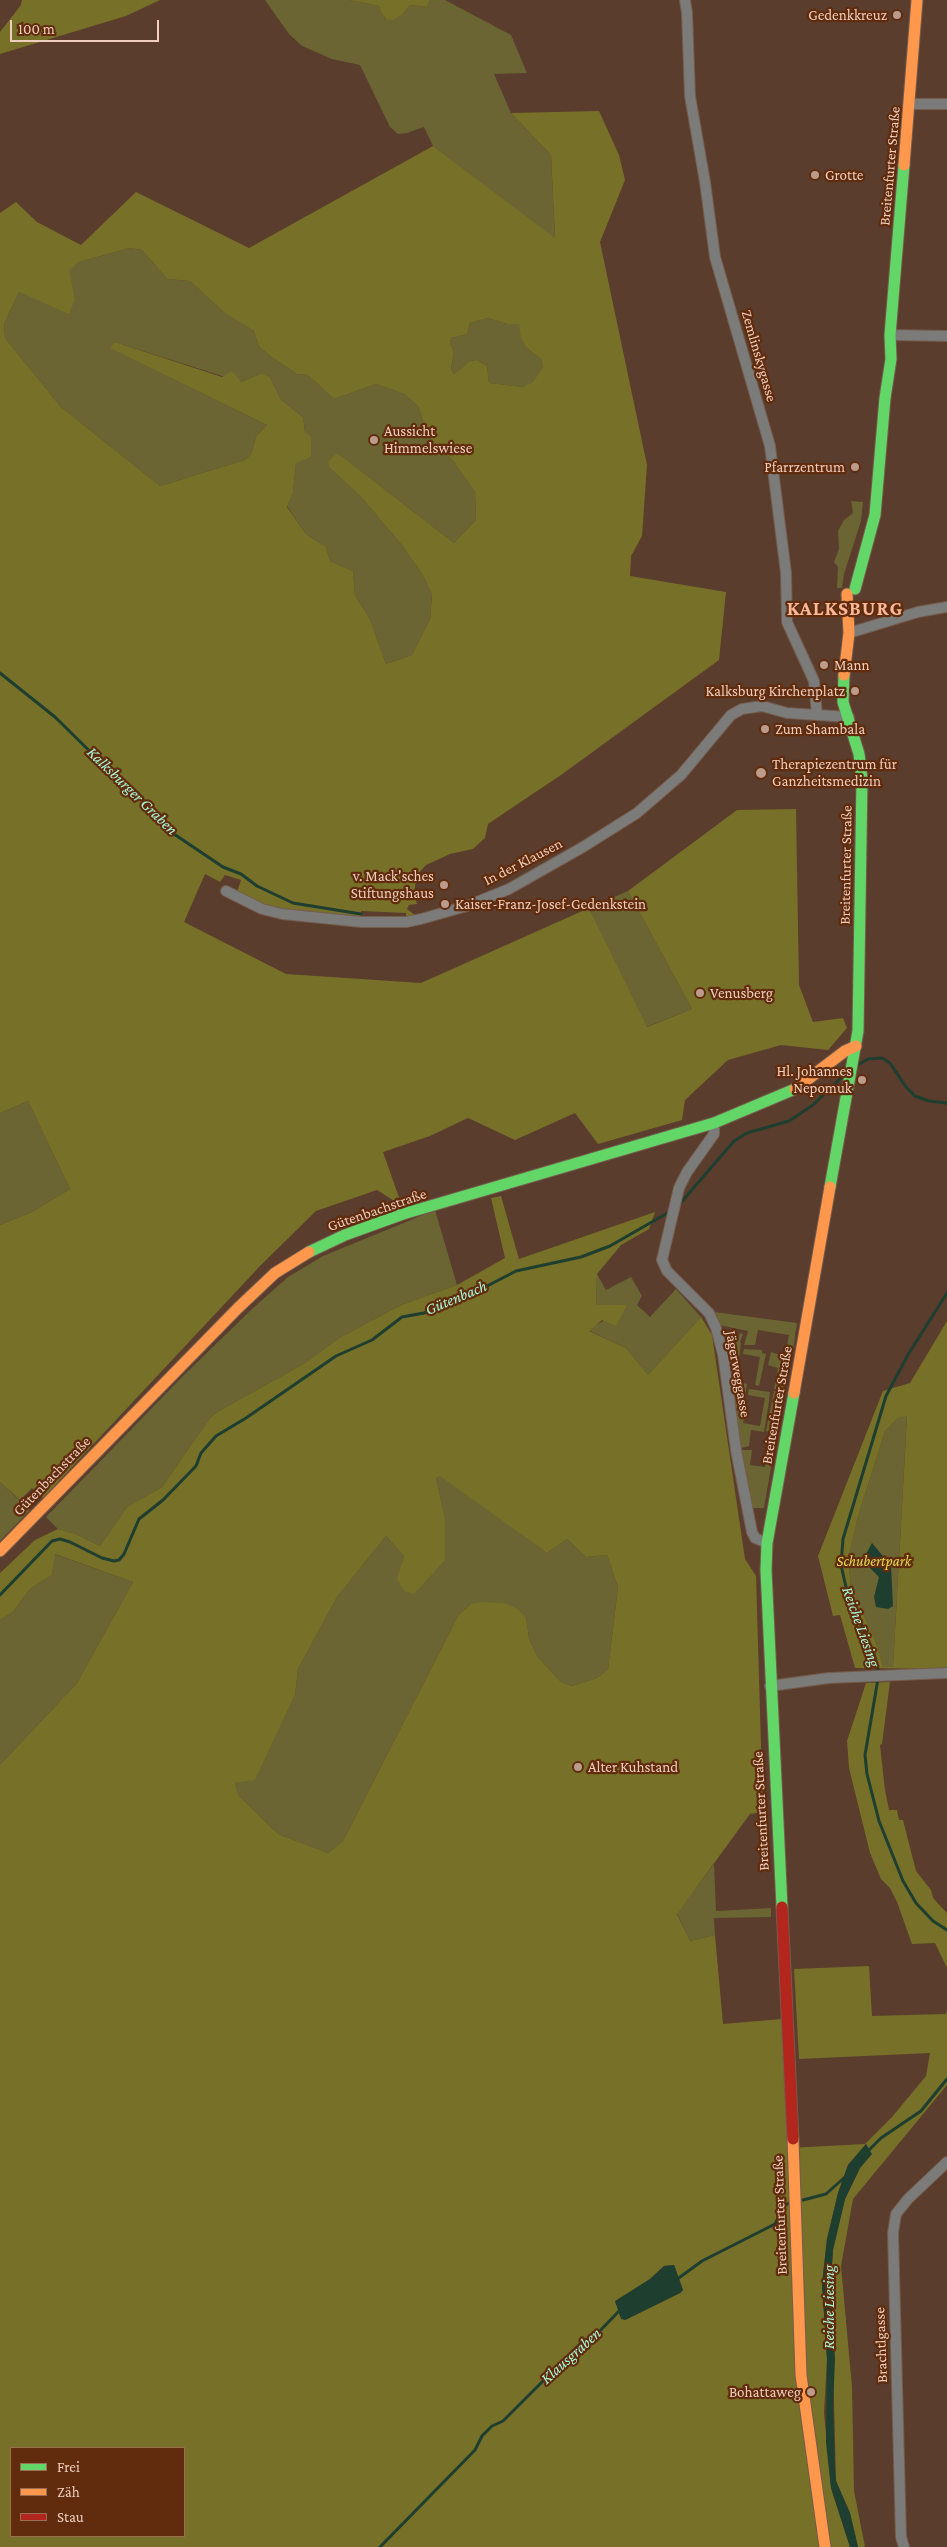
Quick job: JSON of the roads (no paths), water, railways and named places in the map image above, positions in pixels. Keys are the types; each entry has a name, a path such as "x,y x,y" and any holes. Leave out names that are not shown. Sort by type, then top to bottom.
{"main road":[{"name":"Breitenfurter Straße","path":"825,2547 801,2375 798,2332 797,2234 766,1570 767,1543 856,1051 858,1031 862,779 859,754 842,687 849,633 850,591 854,558 876,493 885,398 890,368 890,335 917,0"},
{"name":"Gütenbachstraße","path":"0,1551 238,1308 288,1263 322,1245 403,1214 714,1123 800,1087 845,1051 856,1051"}],"street":[{"name":"Zemlinskygasse","path":"685,0 690,96 705,182 715,257 770,446 786,580 787,622 814,681 817,715"},
{"path":"910,104 947,104"},
{"path":"890,335 947,336"},
{"path":"849,633 918,612 947,606"},
{"name":"In der Klausen","path":"226,891 270,912 325,920 407,922 467,906 509,889 583,847 637,813 681,775 731,715 751,707 762,706 787,713 849,717"},
{"name":"Jägerweggasse","path":"714,1123 714,1134 687,1172 676,1197 662,1260 668,1271 709,1313 716,1328 752,1532 755,1538 767,1543"},
{"path":"770,1686 864,1676 947,1673"},
{"name":"Brachtlgasse","path":"904,2547 902,2537 893,2233 896,2214 908,2199 947,2162"}],"water":[{"path":"872,1543 891,1566 893,1606 888,1609 876,1607 874,1597 879,1577 866,1564 866,1554"},
{"path":"866,2144 872,2154 860,2168 845,2199 833,2250 831,2279 835,2360 833,2405 835,2469 836,2481 850,2513 858,2547 850,2547 831,2488 826,2442 827,2359 822,2284 827,2239 838,2193 848,2165"},
{"path":"674,2265 683,2290 625,2320 621,2319 615,2301 650,2279 664,2266"}],"waterway":[{"name":"Kalksburger Graben","path":"0,673 55,717 115,776 138,793 162,826 223,867 241,874 257,886 293,903 361,914"},
{"name":"Gütenbach","path":"856,1066 868,1059 882,1058 890,1063 906,1087 915,1096 929,1101 947,1103"},
{"name":"Gütenbach","path":"678,1206 734,1141 747,1133 789,1121 813,1105 845,1074"},
{"name":"Gütenbach","path":"0,1595 52,1541 60,1539 102,1558 114,1561 119,1560 124,1554 139,1519 163,1500 196,1466 201,1453 216,1436 246,1418 336,1356 372,1340 402,1317 424,1313 468,1296 516,1271 581,1257 610,1246 671,1211"},
{"name":"Reiche Liesing","path":"947,1293 909,1353 886,1396 843,1539 841,1565 846,1587 874,1654 879,1673 865,1755 867,1774 879,1821 903,1881 916,1903 933,1921 947,1930"},
{"name":"Reiche Liesing","path":"868,2151 881,2138 921,2111 947,2079"},
{"name":"Klausgraben","path":"803,2200 826,2194 845,2177"},
{"name":"Klausgraben","path":"676,2280 702,2261 775,2224 785,2205 790,2203"},
{"name":"Klausgraben","path":"380,2547 475,2450 482,2436 492,2426 503,2421 580,2344 594,2337 620,2310"}],"place":[{"name":"Gedenkkreuz","path":"897,15"},
{"name":"Grotte","path":"815,175"},
{"name":"Aussicht Himmelswiese","path":"374,440"},
{"name":"Pfarrzentrum","path":"855,467"},
{"name":"Mann","path":"824,665"},
{"name":"Kalksburg Kirchenplatz","path":"855,691"},
{"name":"Zum Shambala","path":"765,729"},
{"name":"Therapiezentrum für Ganzheitsmedizin","path":"761,773"},
{"name":"v. Mack'sches Stiftungshaus","path":"444,885"},
{"name":"Kaiser-Franz-Josef-Gedenkstein","path":"445,904"},
{"name":"Venusberg","path":"700,993"},
{"name":"Hl. Johannes Nepomuk","path":"862,1080"},
{"name":"Alter Kuhstand","path":"578,1767"},
{"name":"Bohattaweg","path":"811,2392"}],"district":[{"name":"KALKSBURG","path":"845,609"}],"park label":[{"name":"Schubertpark","path":"874,1561"}]}
